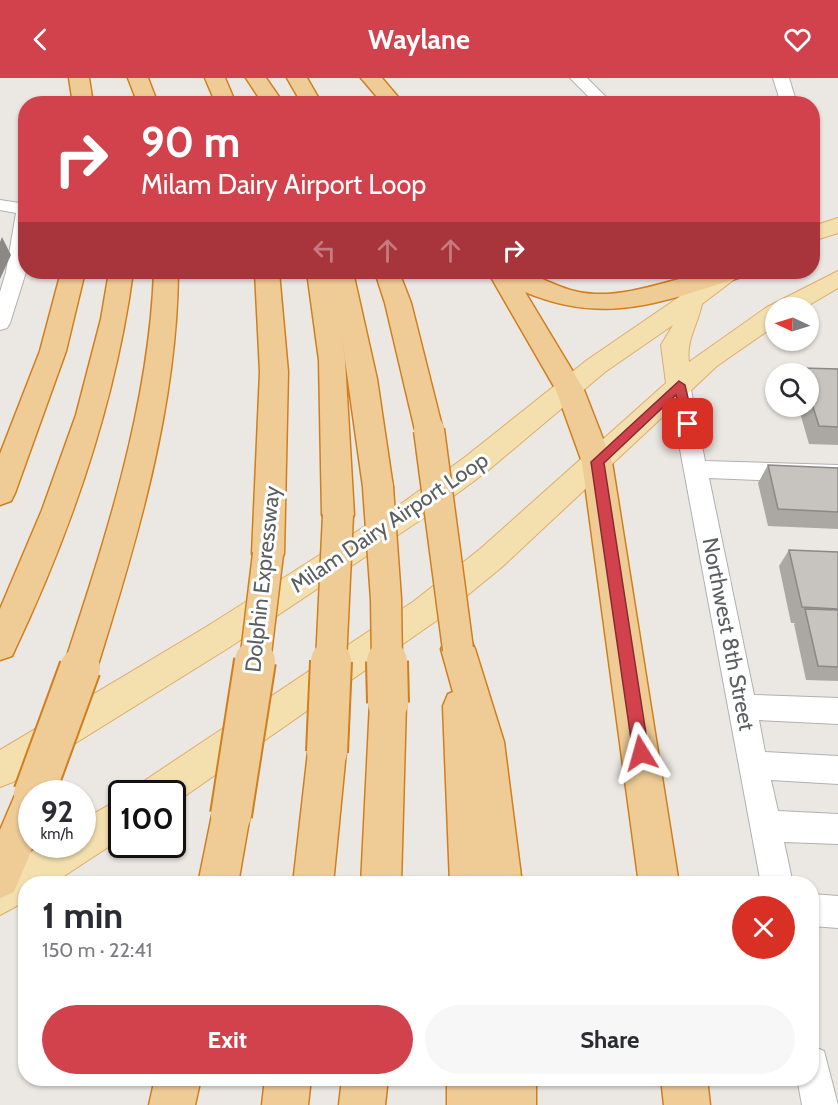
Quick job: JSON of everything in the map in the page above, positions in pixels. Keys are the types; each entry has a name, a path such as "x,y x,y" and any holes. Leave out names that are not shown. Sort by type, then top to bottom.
{"highway":[{"path":"79,78 82,96"},
{"path":"138,78 145,96"},
{"path":"215,78 223,96"},
{"path":"256,78 262,96"},
{"path":"256,78 268,96"},
{"path":"297,78 307,96"},
{"path":"371,78 387,96"},
{"path":"0,493 53,351 71,279"},
{"path":"0,645 45,540 90,412 110,335 120,279"},
{"path":"39,780 80,668 112,569 145,438 157,371 165,279"},
{"name":"Dolphin Expressway","path":"220,876 254,669 268,554 274,372 267,279"},
{"path":"314,876 327,752 338,515 332,360 320,279"},
{"path":"342,279 359,351 378,488 386,599 388,703 381,876"},
{"path":"389,279 398,303 429,430 458,649 470,876"},
{"path":"504,279 570,390 597,462 658,876"},
{"path":"518,279 564,297 608,302 652,296 709,279"},
{"path":"458,649 486,742 501,876"},
{"path":"0,878 18,835"},
{"path":"172,1105 176,1086"},
{"path":"285,1105 287,1086"},
{"path":"362,1105 364,1086"},
{"path":"470,1086 470,1105"},
{"path":"513,1086 513,1105"},
{"path":"685,1086 687,1105"}],"main road":[{"path":"820,231 838,225"},
{"path":"804,297 838,278"},
{"name":"Milam Dairy Airport Loop","path":"0,770 218,638 415,509 570,390 596,366 691,297 721,279"},
{"path":"679,385 674,352 677,339 685,326 691,297"},
{"path":"178,780 425,611 491,558 679,385 752,327 765,319"},
{"path":"30,876 57,858"},
{"path":"0,896 18,884"}],"street":[{"path":"578,78 597,96"},
{"path":"781,78 787,96"},
{"path":"0,206 18,208"},
{"path":"0,238 18,239"},
{"path":"0,323 18,259"},
{"name":"Northwest 8th Street","path":"679,385 775,876"},
{"path":"696,468 838,474"},
{"path":"743,707 838,711"},
{"path":"754,765 838,770"},
{"path":"766,826 838,829"},
{"path":"819,911 838,912"},
{"path":"816,1086 820,1105"}],"building":[{"path":"819,368 838,369 838,427 819,426 816,417 819,417"},
{"path":"768,465 838,468 838,512 778,509"},
{"path":"789,550 838,552 838,609 802,607"},
{"path":"805,609 838,610 838,667 818,666"}],"route":[{"path":"641,753 611,542 597,462 679,385 688,424"}]}
